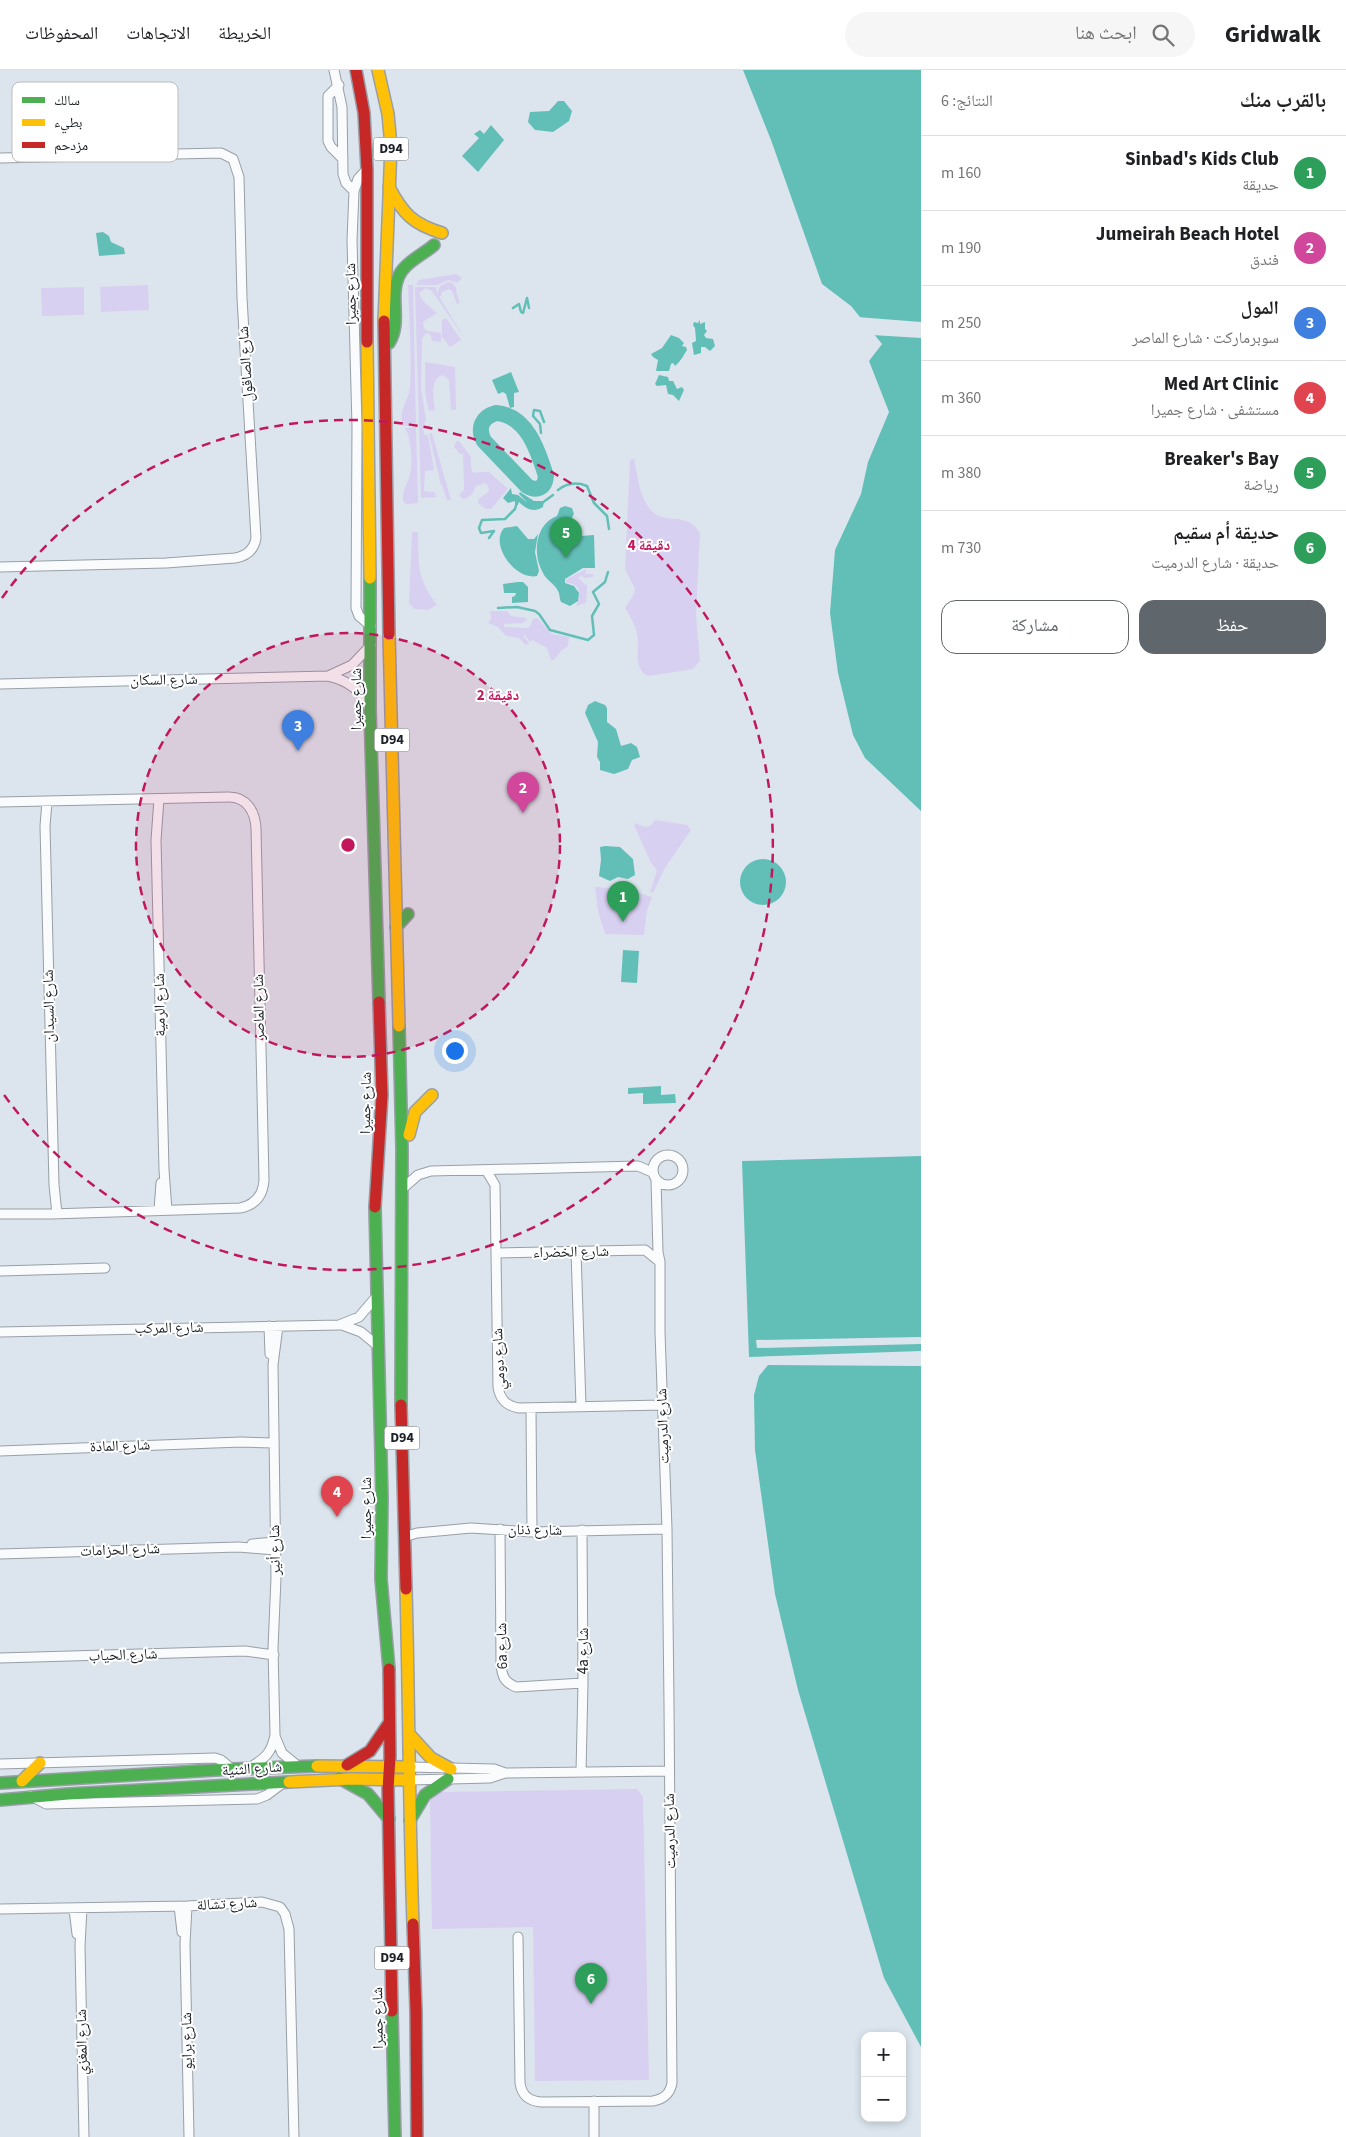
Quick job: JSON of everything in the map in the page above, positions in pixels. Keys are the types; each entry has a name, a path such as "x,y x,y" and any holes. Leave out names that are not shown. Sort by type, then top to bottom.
{"main road":[{"name":"شارع جميرا","path":"356,70 362,99 367,169 370,710 382,1117 375,1215 376,1298 382,1499 380,1579 389,1652 389,1819 395,2137"},
{"name":"D94","path":"378,70 390,130 385,345 386,493 402,1171 401,1405 410,1735 409,1823 416,2011 417,2137"},
{"path":"365,128 372,138 375,227 379,232 387,229"},
{"path":"388,186 402,211 410,220 421,227 442,233"},
{"path":"366,248 371,245 378,246 382,254 381,339 385,345 392,340 394,330 398,278 409,263 434,245"},
{"path":"396,927 408,914"},
{"path":"381,1042 389,1058 391,1089 395,1094 400,1095"},
{"path":"402,1171 407,1158 413,1114 416,1108 432,1095"},
{"path":"382,1117 388,1117 393,1122 394,1154 402,1171"},
{"path":"347,1765 370,1751 390,1722"},
{"path":"409,1823 424,1795 449,1774 430,1758 410,1735"},
{"path":"22,1781 40,1764"},
{"name":"شارع الثنية","path":"0,1783 232,1769 347,1765 410,1767"},
{"path":"339,1778 368,1792 378,1802 389,1819"},
{"name":"شارع الثنية","path":"0,1800 31,1796 183,1789 339,1778 409,1780"}],"street":[{"path":"334,70 342,107 344,178 354,191"},
{"path":"338,85 328,96 328,141 331,147 343,159"},
{"name":"شارع الصاقول","path":"0,567 166,564 235,558 251,552 256,538 242,298 239,177 233,159 221,153 178,154"},
{"path":"367,169 358,179 354,191 352,240 358,426 356,608 359,616 371,626"},
{"name":"شارع السكان","path":"328,676 352,665 371,645"},
{"name":"شارع السكان","path":"0,684 328,676 354,687 361,694 370,710"},
{"name":"شارع الماصر","path":"0,802 234,797 246,802 254,819 264,1180 264,1187 258,1198 245,1207 235,1209 0,1214"},
{"name":"شارع الرمية","path":"155,799 164,1170 163,1210"},
{"name":"شارع السيدان","path":"44,802 54,1214"},
{"name":"شارع الدرميت","path":"518,1938 520,2083 525,2096 534,2102 660,2100 665,2096 671,2087 666,1529 660,1262 654,1163 660,1156 669,1154 677,1158 682,1164 683,1172 679,1180 670,1185 662,1202 663,1253 660,1262"},
{"path":"402,1189 418,1175 427,1172 638,1166 654,1176 663,1185 670,1185"},
{"path":"486,1170 495,1185 504,1170"},
{"name":"شارع دومي","path":"495,1185 499,1392 504,1401 511,1406 532,1408 662,1406"},
{"path":"658,1237 645,1250 660,1262"},
{"name":"شارع الخضراء","path":"496,1253 645,1250"},
{"path":"576,1252 581,1406"},
{"path":"0,1271 105,1268"},
{"name":"شارع المركب","path":"339,1325 359,1317 376,1298"},
{"name":"شارع المركب","path":"0,1332 339,1325 361,1332 378,1346"},
{"name":"شارع أنير","path":"246,1769 267,1756 274,1745 275,1736 274,1651 276,1578 273,1326"},
{"path":"532,1408 532,1532"},
{"name":"شارع المادة","path":"0,1451 241,1442 273,1439"},
{"name":"شارع ذنان","path":"404,1537 422,1532 471,1528 532,1532 666,1529"},
{"name":"6a شارع","path":"500,1529 501,1664 504,1680 516,1687 584,1683"},
{"name":"4a شارع","path":"581,1772 584,1683 582,1530"},
{"name":"شارع الحزامات","path":"0,1554 275,1546"},
{"name":"شارع الحياب","path":"0,1658 274,1651"},
{"name":"شارع أنير","path":"275,1736 282,1753 299,1767"},
{"path":"0,1764 215,1758 221,1760 232,1769"},
{"name":"شارع الثنية","path":"410,1767 449,1774"},
{"name":"شارع الثنية","path":"409,1780 494,1770 505,1773 668,1771"},
{"name":"شارع تشالة","path":"0,1909 183,1906 262,1902 275,1904 285,1914 289,1929 294,2137"},
{"name":"شارع برايو","path":"183,1906 189,2137"},
{"name":"شارع المغزي","path":"78,1908 84,2137"},
{"path":"594,2101 594,2137"}],"shaded area":[{"path":"743,70 921,70 921,811 865,758 853,735 838,673 830,613 835,550 861,494 868,462 889,412 869,361 882,344 851,306 822,284 771,140"},
{"path":"558,101 564,101 572,111 569,121 553,132 535,130 528,122 530,112 549,111"},
{"path":"491,125 504,140 478,172 462,156 479,138 474,134 480,130 484,134"},
{"path":"103,232 109,236 111,242 124,248 125,254 99,256 96,233"},
{"path":"456,274 462,278 457,283 449,280 437,285 416,285 419,280"},
{"path":"448,282 453,283 457,289 460,303 457,304 452,291 449,289 442,292 440,298 464,338 432,291 426,288 419,293 423,301 437,313 423,322 424,328 427,331 441,333 441,342 432,341 428,333 422,339 421,388 426,420 423,428 424,435 428,435 434,470 425,471 424,491 434,492 437,497 421,498 415,287 436,287 437,294 440,286"},
{"path":"148,285 149,310 101,312 100,287"},
{"path":"408,285 413,285 416,425 404,426 402,412 409,393 411,375"},
{"path":"84,287 84,315 42,316 41,288"},
{"path":"446,318 461,340 450,347 442,337 442,320"},
{"path":"700,320 700,324 705,322 705,329 707,331 704,335 706,338 713,339 715,346 710,351 705,347 701,347 701,353 694,355 692,343 696,341 693,325 694,322 698,323"},
{"path":"671,335 679,338 684,343 682,346 686,347 687,350 675,366 673,363 671,364 669,371 656,371 658,360 651,354 662,348"},
{"path":"425,362 455,367 456,410 451,410 449,380 443,375 439,377 434,385 435,410 429,411 425,393"},
{"path":"511,372 519,392 514,393 514,407 510,408 506,394 503,392 498,394 492,380"},
{"path":"659,375 668,377 669,381 673,381 677,389 682,387 684,390 679,401 673,395 668,394 666,385 657,386 655,384"},
{"path":"416,427 418,503 406,504 403,501 403,496 410,474 411,457 409,437 405,428"},
{"path":"432,433 451,500 447,500 441,485 429,434"},
{"path":"456,441 459,441 471,457 472,471 476,473 489,472 508,489 491,509 486,509 478,503 479,499 489,491 485,483 476,486 469,497 463,499 459,495 464,490 463,454 460,454 454,447"},
{"path":"634,459 644,500 652,511 663,518 689,522 700,533 696,615 700,661 693,669 648,676 643,672 638,663 637,633 625,608 635,589 625,569 630,460"},
{"path":"511,488 512,494 518,495 528,503 519,494 520,492 534,501 544,501 543,507 533,510 524,507 519,502 518,505 515,504 515,501 508,503 503,498"},
{"path":"565,506 572,508 574,514 568,525 581,536 594,535 595,568 583,568 565,579 565,583 574,586 579,593 578,601 570,606 561,602 557,589 544,575 537,557 540,533 550,520 557,516 560,508"},
{"path":"517,526 528,539 534,539 538,534 535,552 539,571 537,576 521,573 513,567 502,552 500,535 504,528"},
{"path":"412,532 418,532 418,554 422,578 437,605 428,610 414,609 409,603"},
{"path":"586,569 585,574 593,574 593,577 584,578 582,575 578,578 587,586 586,603 576,606 579,599 578,588 576,585 567,583 565,580"},
{"path":"523,582 528,587 528,602 512,603 512,597 516,593 504,593 503,584"},
{"path":"490,611 507,611 511,616 526,618 527,620 522,623 504,624 504,627 529,628 533,619 537,618 552,634 569,637 568,646 554,660 551,660 547,648 532,640 530,642 525,635 523,636 529,643 526,645 519,638 506,636 498,627 488,623 491,619"},
{"path":"595,701 605,705 607,708 607,722 616,729 621,746 631,743 637,747 640,757 632,760 628,769 614,774 600,770 600,762 597,757 598,742 585,713 588,705"},
{"path":"655,820 687,825 691,830 665,868 653,893 650,892 657,870 651,863 634,825 636,823 644,827 649,826"},
{"path":"600,847 620,847 633,859 635,875 628,879 618,877 610,881 599,876"},
{"path":"763,859 776,863 782,869 786,882 782,895 776,901 763,905 750,901 744,895 740,882 744,869 750,863"},
{"path":"595,887 626,889 652,897 647,910 644,935 605,934 598,911"},
{"path":"623,950 639,951 637,983 621,982"},
{"path":"661,1086 661,1095 675,1094 676,1103 643,1104 643,1093 628,1094 628,1088"},
{"path":"921,1156 921,1351 749,1357 742,1161"},
{"path":"768,1365 921,1366 921,2047 884,1978 798,1690 775,1594 755,1450 754,1395 759,1376"},
{"path":"637,1789 643,1797 649,2080 535,2081 533,1927 432,1929 430,1801 441,1792"}],"pier":[{"path":"857,317 921,322 921,338 872,335"},
{"path":"921,1337 921,1344 757,1348 756,1340"}],"waterway":[{"path":"513,308 519,304 523,313 527,298 529,308"},
{"path":"541,433 540,424 533,416 534,410 540,411 544,422"},
{"path":"496,413 507,415 516,420 530,436 546,476 540,488 534,489 527,486 484,441 481,432 482,424 487,417 496,413"},
{"path":"558,490 572,484 587,486 594,503 607,516 609,529"},
{"path":"542,503 553,495"},
{"path":"489,538 494,531 481,533 479,528 482,520 505,519 515,509 517,502"},
{"path":"498,608 517,607 535,611 550,630 588,640 594,635 592,616 599,604 593,592 605,582 608,572"}],"traffic: fast":[{"path":"389,343 395,326 395,289 397,280 408,264 434,245"},
{"path":"370,578 370,710 379,1002"},
{"path":"396,927 408,914"},
{"path":"399,1026 402,1149 401,1405"},
{"path":"375,1207 382,1499 381,1579 389,1669"},
{"path":"0,1783 232,1769 317,1766"},
{"path":"339,1778 368,1794 389,1819"},
{"path":"410,1820 425,1795 448,1779"},
{"path":"0,1800 68,1794 289,1782"},
{"path":"392,2011 395,2137"}],"traffic: slow":[{"path":"378,70 388,114 391,146 384,321"},
{"path":"389,187 399,204 410,217 423,226 442,233"},
{"path":"367,342 370,578"},
{"path":"389,634 399,1026"},
{"path":"409,1135 415,1112 432,1095"},
{"path":"406,1589 413,1924"},
{"path":"410,1735 431,1758 451,1769"},
{"path":"22,1781 40,1763"},
{"path":"317,1766 410,1767"},
{"path":"289,1782 352,1779 409,1780"}],"traffic: jam":[{"path":"356,70 364,113 367,169 367,342"},
{"path":"384,321 389,634"},
{"path":"375,1207 382,1095 379,1002"},
{"path":"401,1405 406,1589"},
{"path":"389,1669 390,1757 388,1789 392,2011"},
{"path":"347,1765 370,1751 389,1723"},
{"path":"413,1924 417,2137"}],"place":[{"name":"Breaker's Bay","path":"566,558"},
{"name":"المول","path":"298,751"},
{"name":"Jumeirah Beach Hotel","path":"523,813"},
{"name":"Sinbad's Kids Club","path":"623,922"},
{"name":"Med Art Clinic","path":"337,1517"},
{"name":"حديقة أم سقيم","path":"591,2004"}]}
